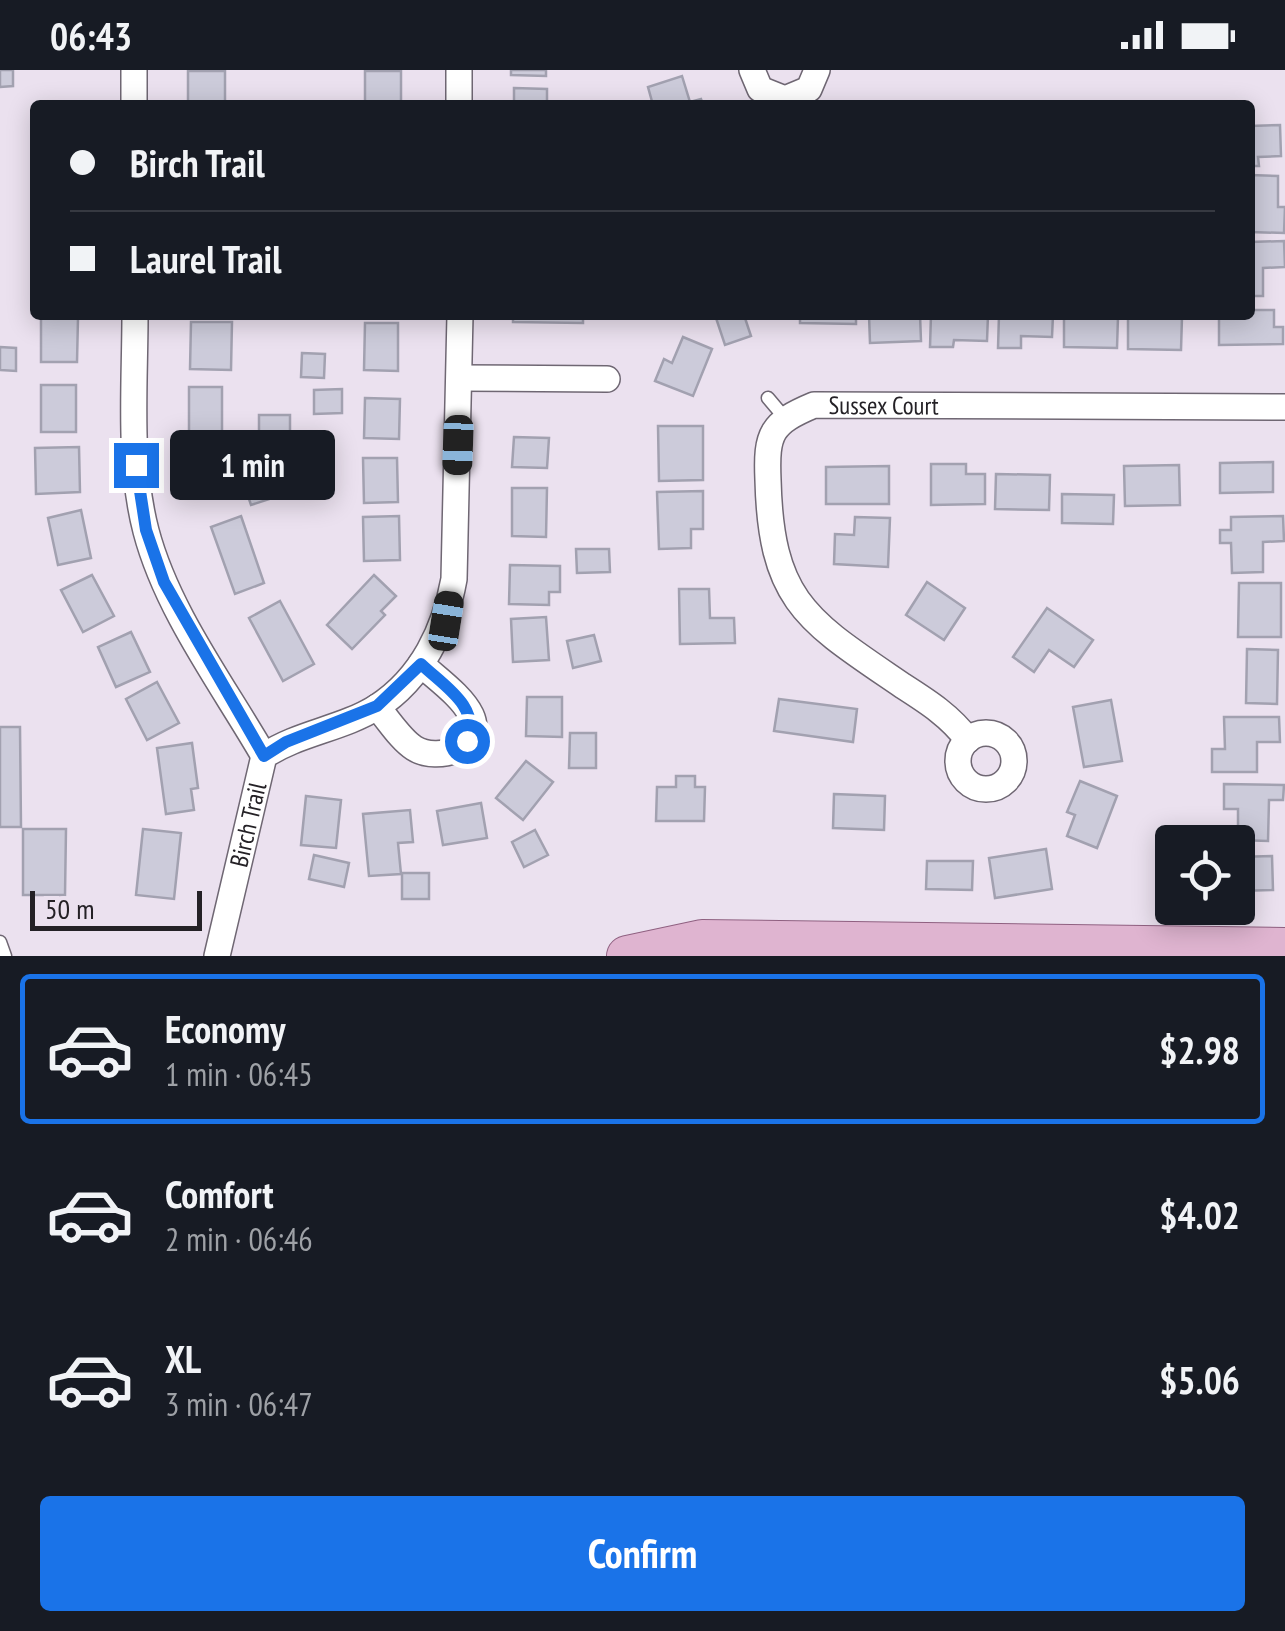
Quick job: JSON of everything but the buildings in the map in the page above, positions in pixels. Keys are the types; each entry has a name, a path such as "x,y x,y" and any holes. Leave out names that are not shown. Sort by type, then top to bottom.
{"main road":[{"path":"627,956 702,940 1285,948"}],"street":[{"path":"134,70 134,100"},
{"path":"459,70 459,100"},
{"path":"752,70 760,88 785,99 809,89 817,70"},
{"path":"135,320 136,465 146,530 164,582 264,756"},
{"name":"Birch Trail","path":"217,956 264,756 286,742 377,706 421,664 446,621 454,578 460,320"},
{"path":"460,378 607,379"},
{"name":"Sussex Court","path":"968,740 952,719 842,644 804,609 786,586 769,536 767,471 776,407 1285,408"},
{"path":"377,706 413,748 438,757 456,752 467,741 474,724 470,712 421,664"}],"lane":[{"path":"0,942 5,956"}],"route":[{"path":"136,465 146,530 164,582 264,756 286,742 377,706 421,664 470,712 474,724 467,741"}]}
